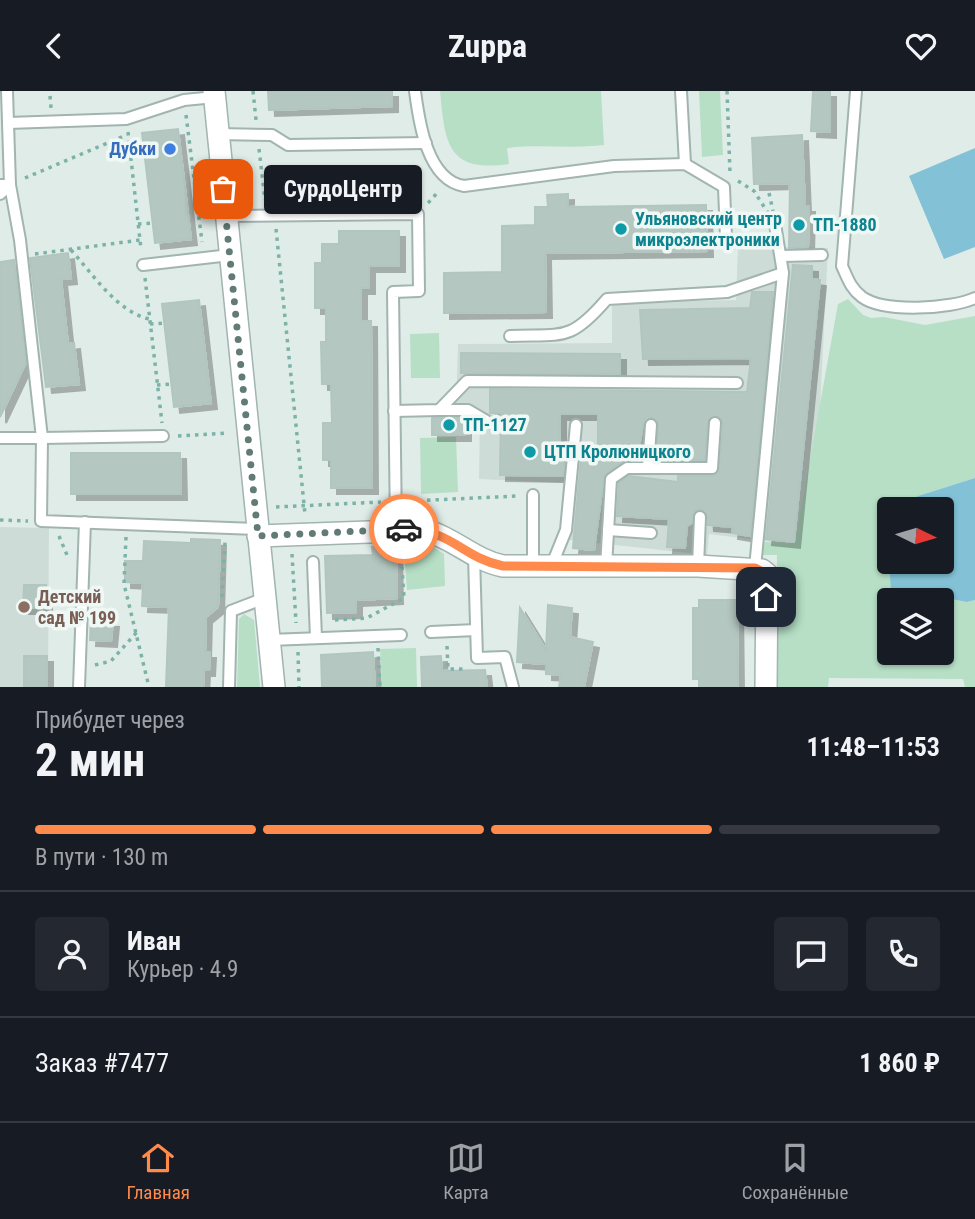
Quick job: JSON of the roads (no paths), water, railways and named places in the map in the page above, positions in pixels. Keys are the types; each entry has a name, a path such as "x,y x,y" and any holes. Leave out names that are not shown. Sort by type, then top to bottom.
{"street":[{"path":"214,94 226,216 220,256 258,533 274,687"},
{"path":"258,533 396,529 438,533 474,556 503,566 755,568 766,574 766,687"}],"lane":[{"path":"7,91 5,185 22,255 42,438 41,521 258,533"},
{"path":"415,91 426,143 447,181 464,186 614,166 685,164 724,187 726,238"},
{"path":"681,91 685,164"},
{"path":"856,91 842,266 851,287 866,300 928,309 963,304 975,298"},
{"path":"8,123 127,119 184,100 214,94"},
{"path":"218,134 272,135 288,145 426,143"},
{"path":"0,194 5,185"},
{"path":"226,216 418,214 419,291 393,292 394,411 391,500 396,529"},
{"path":"755,568 783,273 775,224"},
{"path":"782,256 822,255"},
{"path":"144,265 220,256"},
{"path":"510,335 570,334 588,322 607,299 727,292 783,273"},
{"path":"439,410 467,381 737,383"},
{"path":"394,411 468,410 490,423"},
{"path":"606,567 611,478 627,468 712,468 715,423"},
{"path":"542,567 566,530 576,425"},
{"path":"648,468 651,425"},
{"path":"0,438 163,436"},
{"path":"533,495 542,567"},
{"path":"698,566 700,517"},
{"path":"79,687 85,522"},
{"path":"608,530 651,533"},
{"path":"474,556 477,658 505,657 513,687"},
{"path":"313,562 316,638"},
{"path":"229,687 231,611 265,598"},
{"path":"431,632 476,630"},
{"path":"269,640 401,635"}],"water":[{"path":"975,148 975,247 944,259 909,176"},
{"path":"975,478 975,600 967,602 954,600 954,588 891,588 890,574 954,574 954,497 918,496"}],"place":[{"name":"Дубки","path":"170,149"},
{"name":"СурдоЦентр","path":"223,189"},
{"name":"ТП-1880","path":"799,225"},
{"name":"Ульяновский центр микроэлектроники","path":"621,229"},
{"name":"ТП-1127","path":"449,425"},
{"name":"ЦТП Кролюницкого","path":"530,452"},
{"name":"Детский сад № 199","path":"24,607"}]}
